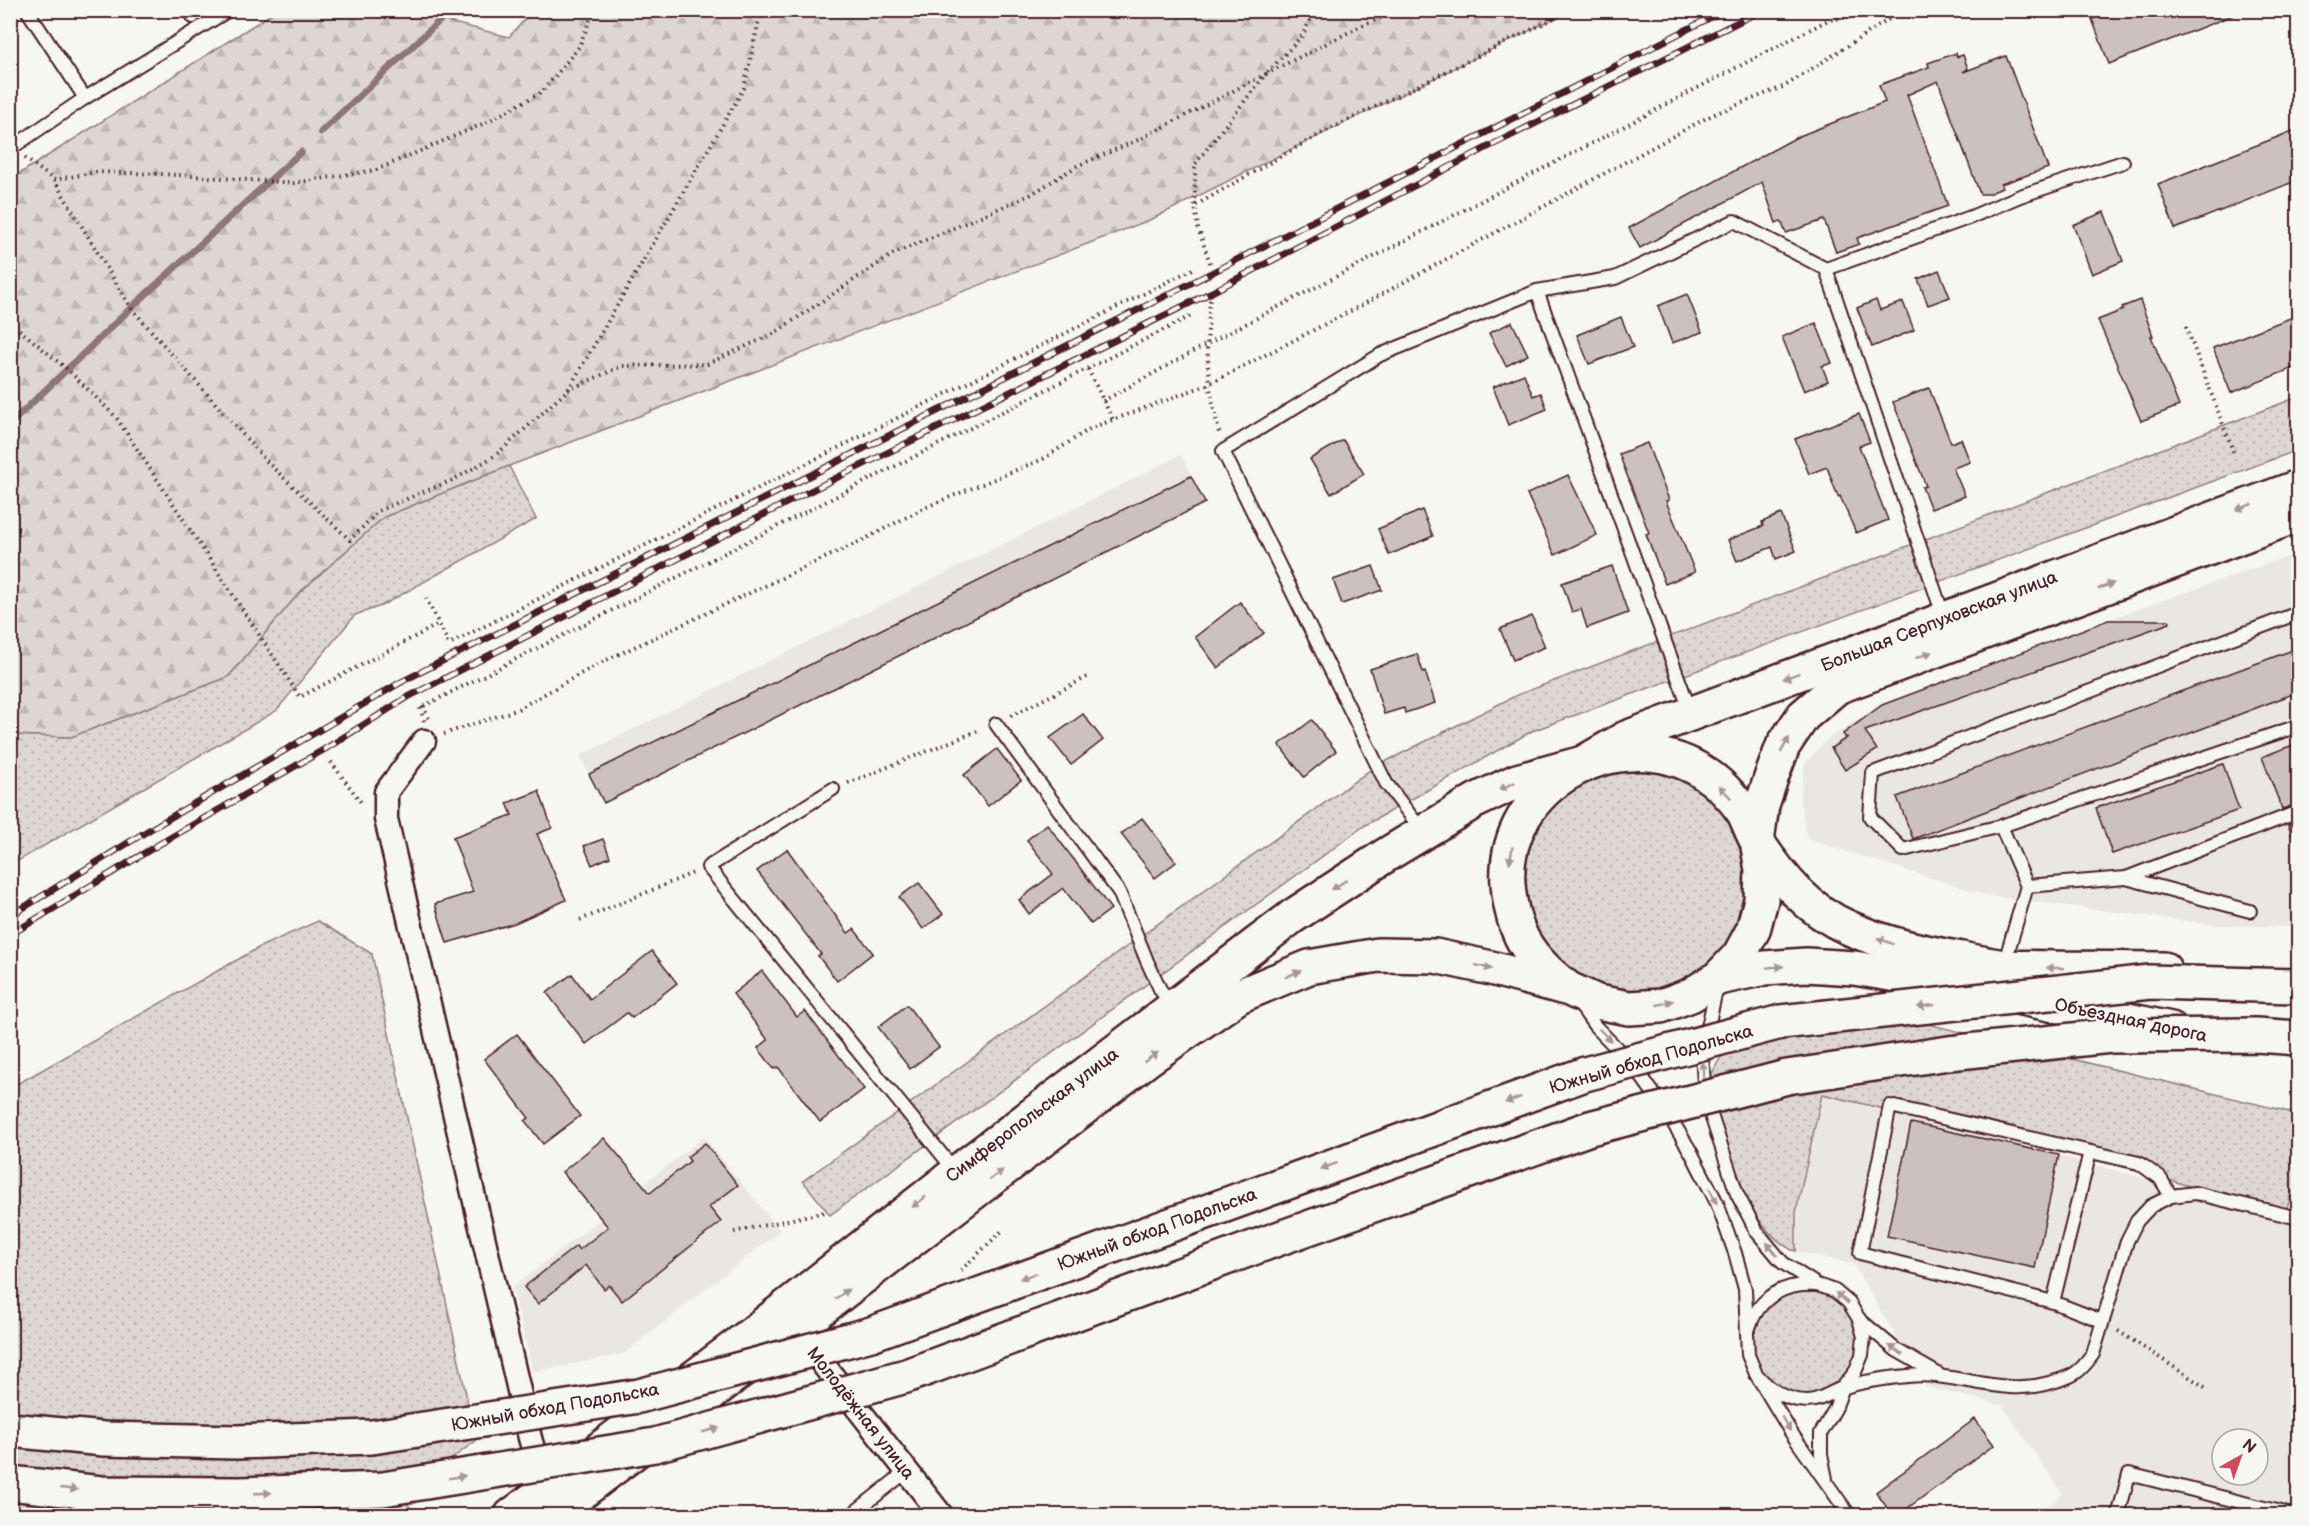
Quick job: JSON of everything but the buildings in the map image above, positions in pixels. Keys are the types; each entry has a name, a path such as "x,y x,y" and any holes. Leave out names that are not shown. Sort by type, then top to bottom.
{"main road":[{"name":"Большая Серпуховская улица","path":"1583,763 1626,738 2298,486"},
{"name":"Большая Серпуховская улица","path":"1757,841 1762,805 1783,746 1803,716 1837,687 2298,514"},
{"path":"1642,753 1672,758 1701,770 1725,789 1744,813 1757,841 1762,870 1762,890 1753,930 1738,956 1718,978 1691,996 1661,1006 1629,1008 1598,1002 1569,989 1542,968 1521,939 1510,906 1507,872 1514,838 1530,807 1553,782 1583,763 1612,754 1642,753"},
{"name":"Симферопольская улица","path":"551,1515 788,1320 956,1173 1293,916 1386,855 1475,801 1517,781 1583,763"},
{"name":"Объездная дорога","path":"1757,841 1783,877 1812,907 1849,928 1911,950 2004,967 2298,972"},
{"name":"Симферопольская улица","path":"511,1515 788,1320 1148,1059 1239,996 1309,967 1378,956 1435,956 1569,989"},
{"name":"Объездная дорога","path":"1718,978 1765,968 1806,965 1854,969 1963,986 2298,1055"},
{"name":"Южный обход Подольска","path":"10,1430 104,1439 237,1443 372,1437 639,1396 871,1334 1585,1074 1781,1022 2150,982 2298,986"},
{"path":"10,1483 102,1493 240,1494 383,1489 655,1445 906,1376 1291,1234 1590,1128 1787,1077 1949,1053 2111,1036 2256,1035 2298,1038"}],"street":[{"path":"424,741 386,792 386,819 530,1438 538,1466 552,1484"},
{"name":"Молодёжная улица","path":"788,1320 942,1515"}],"lane":[{"path":"27,10 86,98"},
{"path":"11,148 86,98 229,10"},
{"path":"1826,269 1971,217 2020,196 2123,162"},
{"path":"1423,833 1386,783 1223,452 1380,355 1537,291 1615,278 1734,221 1826,269 1944,618"},
{"path":"1537,291 1691,714"},
{"path":"2298,613 1873,773 1870,817 1903,850 2001,826 2298,726"},
{"path":"996,724 1119,892 1155,980 1172,1008"},
{"path":"833,789 708,867 956,1173"},
{"path":"2027,886 2126,878 2298,812"},
{"path":"2001,826 2027,886 2004,967"},
{"path":"2126,878 2250,911"},
{"path":"1718,978 1702,1055 1705,1097 1737,1194 1757,1232 1783,1263 1817,1285 1835,1292 1849,1303 1859,1319 1864,1337 1862,1355 1856,1372 1843,1387 1826,1397 1807,1401 1787,1398 1769,1389 1756,1374"},
{"path":"1569,989 1595,1026 1634,1066 1665,1108 1691,1152 1717,1203 1735,1253 1745,1289 1748,1355 1756,1374 1792,1434 1850,1515"},
{"path":"2102,1321 2053,1302 1860,1253 1890,1106 2139,1162 2160,1178 2171,1197"},
{"path":"2053,1302 2090,1152"},
{"path":"1843,1387 1908,1376 1938,1374 2000,1388 2031,1388 2070,1377 2082,1370 2093,1354 2127,1241 2137,1221 2151,1206 2171,1197 2195,1193 2298,1218"},
{"path":"1747,1335 1753,1316 1764,1300 1781,1289 1799,1284 1817,1285"},
{"path":"1859,1319 1896,1350 1938,1374"},
{"path":"1826,1483 1821,1454 1821,1433 1835,1409 1843,1387"},
{"path":"850,1515 907,1471"},
{"path":"2118,1515 2129,1474 2296,1515"}],"path":[{"path":"54,180 96,172 294,183 376,170 485,123 543,92 579,47 594,10"},
{"path":"11,148 54,180 131,308 268,463 350,540 380,510 455,479 496,455 568,390 744,88 761,10"},
{"path":"1210,263 1198,228 1195,205 1195,164 1266,74 1302,36 1315,10"},
{"path":"568,390 622,366 707,364 773,334 893,254 1030,195 1077,166 1140,139 1361,26 1400,10"},
{"path":"1195,205 1320,134 1571,10"},
{"path":"1103,401 1207,344 1828,20 1902,11"},
{"path":"424,741 516,710 598,664 863,540 926,507 1043,459 1091,428 1209,384 1362,305 1712,115 1785,86 1902,11"},
{"path":"426,598 449,644 1193,269"},
{"path":"1210,300 1207,344 1209,384 1223,452"},
{"path":"424,718 420,708 423,706 1191,316"},
{"path":"10,322 67,369 117,417 300,697 439,624"},
{"path":"2186,327 2235,456"},
{"path":"1088,369 1113,420"},
{"path":"833,789 996,724 1092,675"},
{"path":"423,706 426,712"},
{"path":"580,920 708,867"},
{"path":"734,1232 824,1212"},
{"path":"2102,1321 2208,1389"}],"shaded area":[{"path":"1181,455 1205,503 604,803 580,756"},
{"path":"2298,553 2298,927 2217,925 1989,896 1807,839 1800,800 1805,764 1826,740 1882,704 2110,619"},
{"path":"1821,1094 2298,1218 2298,1515 2044,1515 2045,1510 2063,1494 2002,1405 1926,1387 1853,1264 1796,1251 1796,1212"},
{"path":"704,1137 780,1231 623,1354 533,1372 512,1286"}],"green space":[{"path":"533,10 1569,11 1152,219 509,466 384,517 299,593 228,677 71,737 11,735 11,179 276,11 406,11 509,37"},
{"path":"2298,397 2298,450 1532,731 1364,826 830,1215 803,1181 1373,768 1517,695"},
{"path":"509,466 536,519 381,606 355,615 276,711 11,865 11,735 71,737 228,677 299,593 384,517"},
{"path":"1634,770 1656,772 1686,783 1704,795 1720,811 1732,829 1740,849 1745,881 1743,903 1732,933 1720,951 1704,967 1686,979 1666,987 1634,992 1612,990 1582,979 1564,967 1548,951 1536,933 1528,913 1523,881 1525,859 1536,829 1548,811 1564,795 1582,783 1602,775"},
{"path":"318,921 372,954 476,1441 401,1495 416,1515 11,1515 10,1088 260,947"},
{"path":"1825,999 2298,1114 2298,1194 2292,1192 2285,1215 2136,1170 1822,1094 1796,1212 1796,1251 1792,1250 1781,1243 1762,1224 1749,1202 1718,1124 1712,1103 1711,1081 1723,1054 1739,1034 1762,1013 1793,1003"},
{"path":"1805,1291 1825,1295 1842,1306 1853,1323 1857,1343 1853,1363 1842,1380 1825,1391 1805,1395 1785,1391 1768,1380 1757,1363 1753,1343 1757,1323 1768,1306 1785,1295"}],"waterway":[{"path":"321,132 451,10"},
{"path":"10,424 131,308 301,152"}],"railway":[{"path":"10,916 149,830 403,681 1211,273 1725,10"},
{"path":"10,935 156,846 325,749 408,697 804,494 1212,292 1488,147 1762,10"}]}
